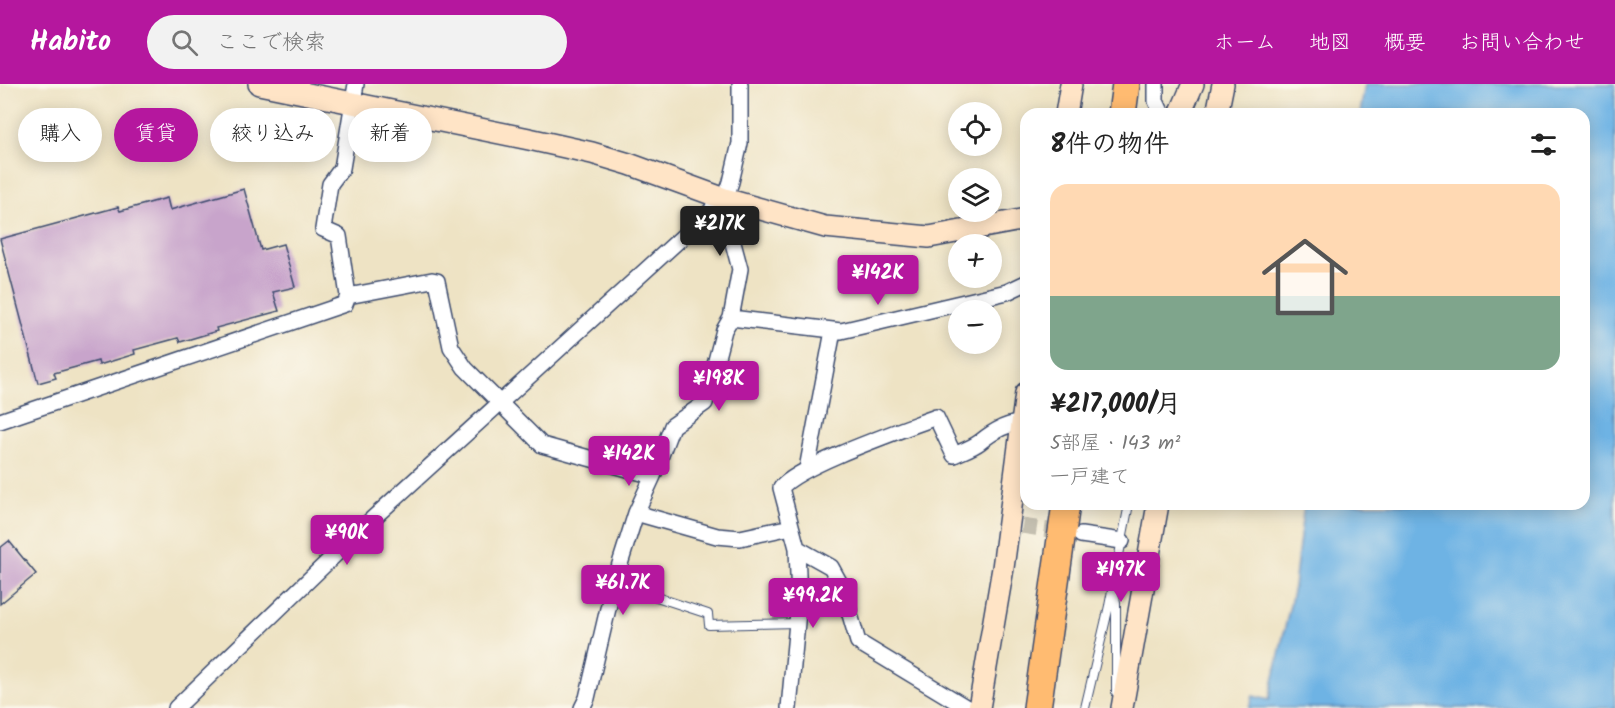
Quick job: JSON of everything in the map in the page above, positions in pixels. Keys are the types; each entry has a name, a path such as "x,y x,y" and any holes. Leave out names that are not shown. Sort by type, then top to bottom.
{"highway":[{"path":"1123,108 1126,84"},
{"path":"1037,708 1065,510"}],"street":[{"path":"259,84 354,93 592,153 629,164 721,198 825,228 929,237 1020,220"},
{"path":"176,708 370,520 712,210 731,182 740,143 740,84"},
{"path":"1067,108 1071,84"},
{"path":"1156,84 1156,101 1159,108"},
{"path":"1183,108 1193,84"},
{"path":"1218,108 1223,84"},
{"path":"0,421 345,304 348,296 339,236 323,229 330,184 342,168 354,93"},
{"path":"582,708 587,698 614,583 636,513 672,426 705,403 724,330 731,318 740,269 721,198"},
{"path":"348,296 432,280 437,281 452,347 465,368 542,445 653,476"},
{"path":"731,318 832,331 860,327 1020,286"},
{"path":"807,469 832,331"},
{"path":"789,708 797,623 797,548 781,488 785,483 807,469 936,417 954,455 981,441 984,436 1014,423 1020,423"},
{"path":"979,708 1004,568 1015,525 1020,452"},
{"path":"1120,708 1157,510"},
{"path":"636,513 717,536 740,538 790,527"},
{"path":"1081,535 1122,541"},
{"path":"797,548 831,567 842,587 858,642 967,708"}],"lane":[{"path":"1085,708 1128,510"},
{"path":"614,583 708,614 709,624 797,623"},
{"path":"1113,587 1116,602 1116,693 1120,708"}],"water":[{"path":"1365,84 1615,84 1615,708 1249,708 1253,696 1269,700 1294,587 1303,510 1590,510 1590,108 1361,108"}],"building":[{"path":"244,189 261,250 283,244 295,287 273,292 279,311 216,328 217,331 180,342 178,338 134,350 135,354 99,365 98,361 54,373 56,378 38,383 0,239 118,207 120,211 167,198 170,210"},
{"path":"9,541 36,574 0,604 0,548"}],"tunnel":[{"path":"1022,526 1069,533"}]}
